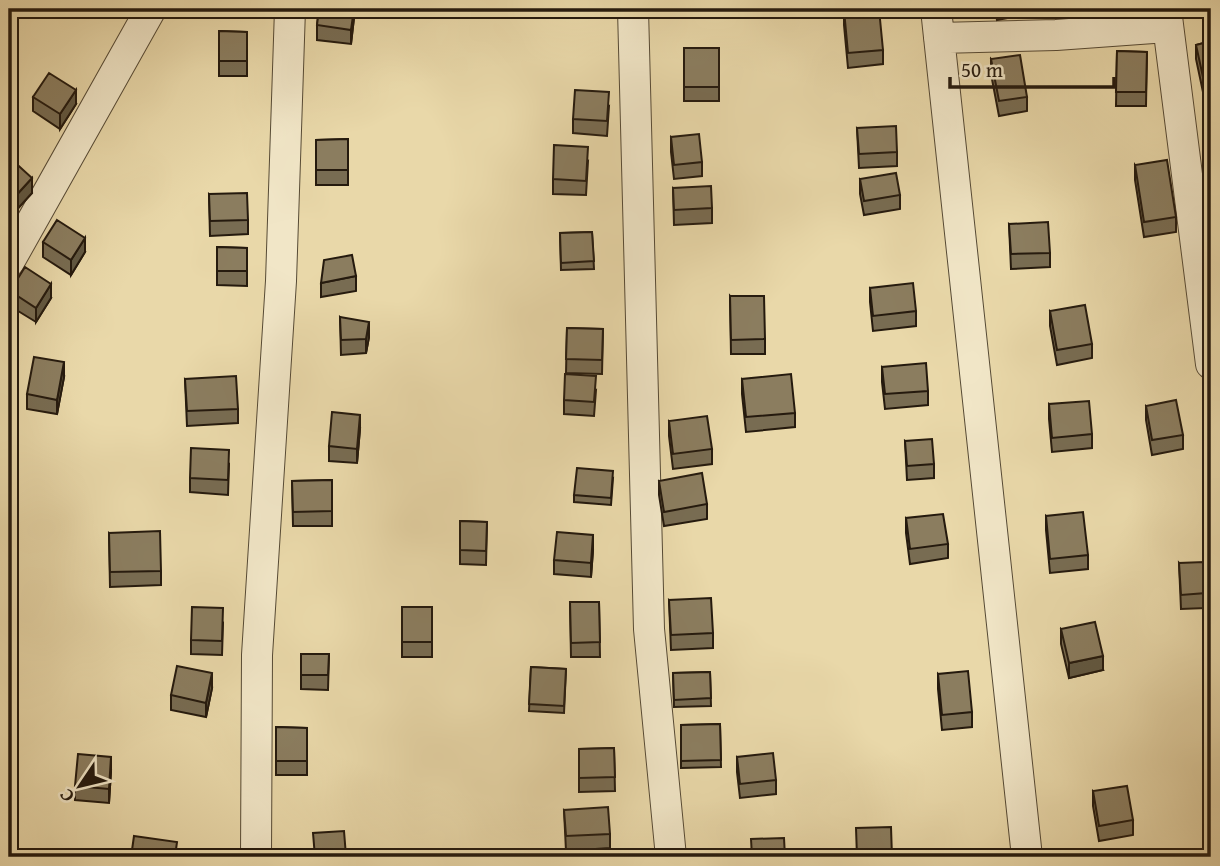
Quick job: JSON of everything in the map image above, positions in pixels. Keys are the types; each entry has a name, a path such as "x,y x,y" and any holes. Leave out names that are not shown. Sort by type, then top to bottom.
{"street":[{"path":"9,262 151,9"},
{"path":"256,857 257,655 281,281 290,9"},
{"path":"633,9 649,629 671,857"},
{"path":"936,9 1027,857"},
{"path":"939,38 1056,35 1166,18 1211,364"}],"building":[{"path":"319,9 354,9 351,30 317,25"},
{"path":"879,9 883,50 848,53 844,10"},
{"path":"219,31 247,32 247,61 219,61"},
{"path":"1211,41 1211,75 1203,77 1196,45"},
{"path":"684,48 719,48 719,87 684,87"},
{"path":"1117,51 1147,52 1146,92 1116,92"},
{"path":"1020,55 1027,97 999,101 991,59"},
{"path":"49,73 76,90 60,114 33,97"},
{"path":"575,90 609,92 607,121 573,119"},
{"path":"1211,99 1211,123 1206,101"},
{"path":"896,126 897,152 859,154 857,128"},
{"path":"699,134 702,162 674,165 671,137"},
{"path":"348,139 348,170 316,170 316,140"},
{"path":"554,145 588,147 586,181 553,179"},
{"path":"10,158 32,178 11,201 9,199"},
{"path":"1167,160 1176,217 1144,222 1135,165"},
{"path":"896,173 900,195 864,201 860,179"},
{"path":"711,186 712,208 674,210 673,188"},
{"path":"247,193 248,220 210,221 209,194"},
{"path":"57,220 85,238 71,260 43,242"},
{"path":"1048,222 1050,253 1011,254 1009,224"},
{"path":"592,232 594,261 561,263 560,233"},
{"path":"217,247 247,248 247,271 217,271"},
{"path":"352,255 356,276 321,283 324,260"},
{"path":"25,267 51,284 36,308 10,291"},
{"path":"913,283 916,311 873,316 870,288"},
{"path":"730,296 764,296 765,339 731,340"},
{"path":"1085,305 1092,344 1057,350 1050,311"},
{"path":"340,317 369,322 366,339 341,340"},
{"path":"567,328 603,329 602,360 566,359"},
{"path":"34,357 64,362 57,400 27,394"},
{"path":"926,363 928,391 885,394 882,367"},
{"path":"565,374 596,376 594,402 564,400"},
{"path":"791,374 795,413 746,417 742,379"},
{"path":"236,376 238,409 187,411 185,379"},
{"path":"1176,400 1183,435 1152,440 1146,406"},
{"path":"1089,401 1092,434 1052,438 1049,404"},
{"path":"332,412 360,415 357,449 329,446"},
{"path":"707,416 712,449 673,454 669,421"},
{"path":"932,439 934,464 907,466 905,441"},
{"path":"191,448 229,450 228,480 190,478"},
{"path":"577,468 613,471 611,498 574,495"},
{"path":"702,473 707,504 664,512 659,481"},
{"path":"332,480 332,511 293,512 292,481"},
{"path":"1083,512 1088,555 1050,559 1046,516"},
{"path":"943,514 948,544 910,549 906,518"},
{"path":"460,521 487,522 486,551 460,550"},
{"path":"160,531 161,571 110,572 109,533"},
{"path":"557,532 593,535 591,563 554,560"},
{"path":"1204,562 1206,593 1181,595 1179,563"},
{"path":"711,598 713,633 671,635 669,600"},
{"path":"570,602 599,602 600,642 571,643"},
{"path":"192,607 223,608 222,641 191,640"},
{"path":"402,607 432,607 432,642 402,642"},
{"path":"1095,622 1103,656 1069,663 1061,629"},
{"path":"301,654 329,654 328,675 301,675"},
{"path":"177,666 212,673 206,703 171,695"},
{"path":"531,667 566,669 564,706 529,704"},
{"path":"968,671 972,712 942,715 938,674"},
{"path":"710,672 711,698 674,700 673,673"},
{"path":"720,724 721,760 681,761 681,725"},
{"path":"276,727 307,728 307,761 276,761"},
{"path":"614,748 615,777 579,778 579,749"},
{"path":"773,753 776,780 740,784 737,757"},
{"path":"78,754 111,757 109,789 75,786"},
{"path":"1127,786 1133,820 1099,826 1093,791"},
{"path":"608,807 610,834 566,836 564,810"},
{"path":"891,827 892,857 857,857 856,828"},
{"path":"344,831 346,856 315,857 313,833"},
{"path":"134,836 177,842 175,857 131,857"},
{"path":"784,838 785,857 752,857 751,839"}]}
